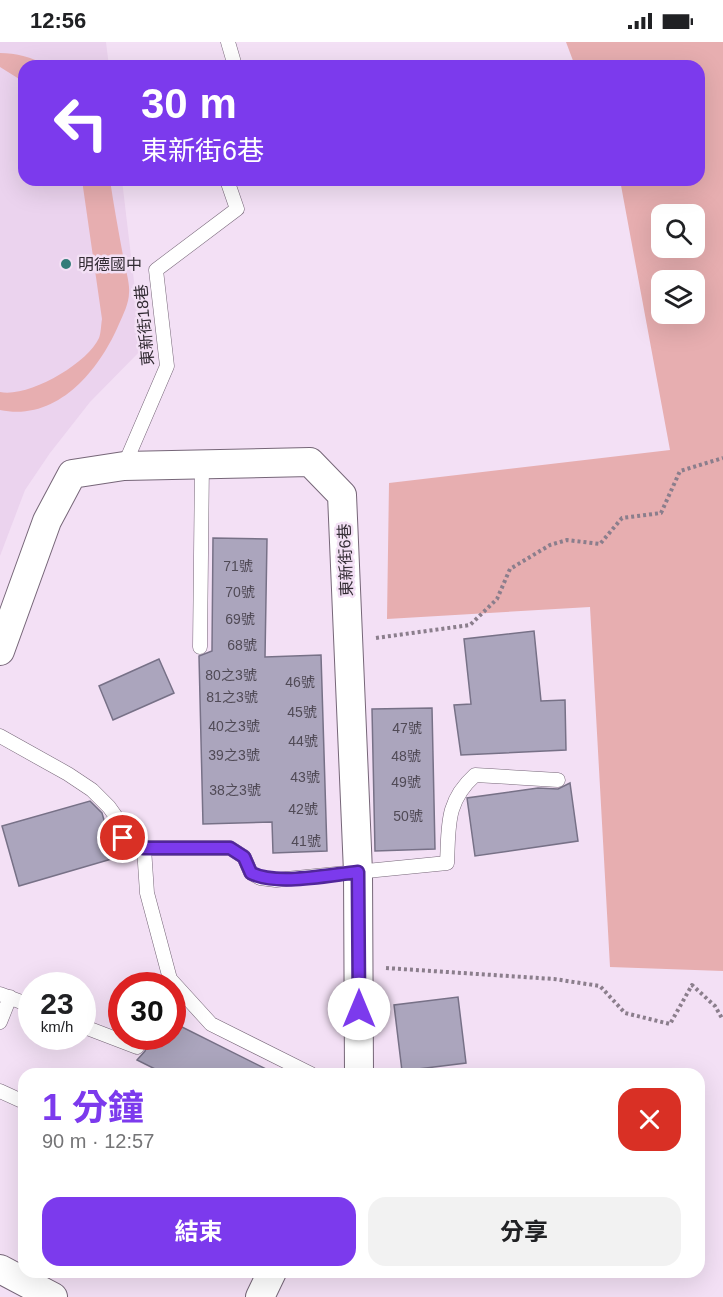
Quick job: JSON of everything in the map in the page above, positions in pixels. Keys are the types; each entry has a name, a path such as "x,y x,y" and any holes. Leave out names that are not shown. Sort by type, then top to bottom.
{"street":[{"name":"東新街6巷","path":"0,651 47,520 72,474 124,466 310,462 342,495 358,872 359,1068"},
{"path":"0,1269 53,1297"},
{"path":"260,1297 269,1278"}],"lane":[{"path":"228,42 234,60"},
{"name":"東新街18巷","path":"124,466 167,366 156,270 237,209 229,186"},
{"path":"200,647 202,463"},
{"path":"0,736 92,790 110,807 119,821 123,838 131,846 230,848 244,857 251,873 260,878 276,880 447,863 450,808 465,784 475,775 558,780"},
{"path":"144,848 147,892 167,972"},
{"path":"0,1022 5,995"},
{"path":"186,999 211,1024 299,1068"},
{"path":"0,1091 18,1099"}],"path":[{"path":"348,642 470,625 497,598 510,569 550,545 567,540 600,544 622,518 662,513 680,471 723,458"},
{"path":"358,966 554,979 600,986 626,1014 670,1024 692,985 715,1006 723,1020"}],"shaded area":[{"name":"明德國中","path":"0,42 106,42 108,60 18,60 18,186 123,186 142,349 90,402 50,453 25,490 0,556"},
{"path":"566,42 723,42 723,971 610,967 590,607 387,619 389,483 670,450 621,186 705,186 705,60 573,60"},
{"path":"0,53 36,60 18,60 18,78 0,67"},
{"path":"83,186 111,186 129,286 126,309 100,359 73,389 40,408 21,412 0,410 0,392 26,390 56,377 82,358 99,338 102,319"}],"building":[{"path":"213,538 267,539 265,657 321,655 327,851 273,853 272,822 203,824 199,656 212,651"},
{"path":"534,631 541,701 565,700 566,750 461,755 454,705 471,704 464,639"},
{"path":"159,659 174,693 113,720 99,686"},
{"path":"432,708 435,849 375,851 372,709"},
{"path":"570,783 578,841 475,856 467,798 538,788 558,789"},
{"path":"90,801 102,813 115,858 19,886 2,826"},
{"path":"458,997 466,1063 426,1068 402,1068 394,1005"},
{"path":"186,1029 264,1068 153,1068 137,1060 145,1051 186,1050"}],"place":[{"name":"明德國中","path":"66,264"}],"route":[{"path":"123,838 131,846 144,848 230,848 244,857 251,873 260,878 276,880 358,872 359,1009"}]}
